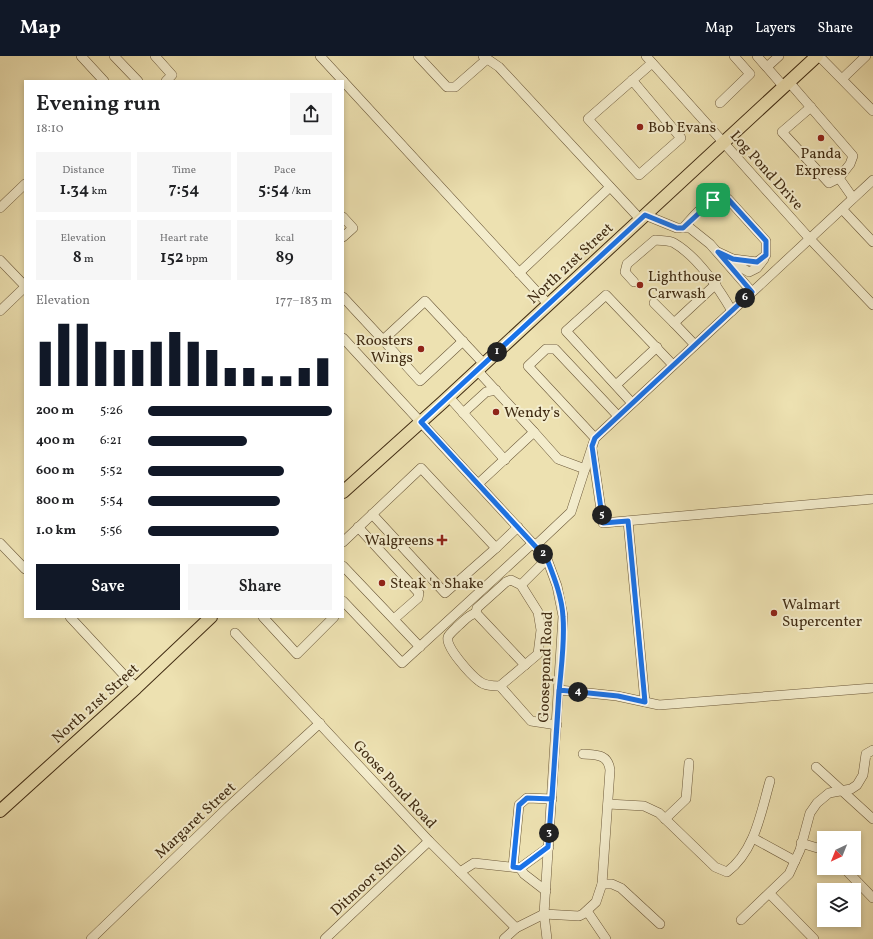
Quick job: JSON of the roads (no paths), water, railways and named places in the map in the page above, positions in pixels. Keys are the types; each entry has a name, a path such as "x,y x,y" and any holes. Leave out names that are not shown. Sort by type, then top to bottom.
{"main road":[{"name":"North 21st Street","path":"344,491 449,397 723,142 818,56"},
{"name":"North 21st Street","path":"0,811 136,688 208,618"}],"street":[{"path":"81,56 103,80"},
{"path":"114,56 137,80"},
{"path":"155,56 172,75 167,80"},
{"path":"320,56 340,80"},
{"path":"418,56 447,87 455,88 485,57 499,67 610,187 642,217 680,228 690,228 718,252 752,292"},
{"path":"720,103 750,74 734,56"},
{"path":"756,56 811,107 853,156 850,164 839,178 829,183 782,132 811,107"},
{"path":"767,67 779,56"},
{"path":"818,56 873,111"},
{"path":"842,79 866,56"},
{"path":"632,80 681,138 638,175 588,118 632,80 649,60"},
{"name":"Log Pond Drive","path":"649,60 810,239 873,305"},
{"path":"344,84 548,304"},
{"path":"839,178 854,198"},
{"path":"344,605 402,663 571,512 593,442 618,416 873,180"},
{"path":"0,208 24,185"},
{"path":"519,273 610,187"},
{"path":"673,242 680,228 713,200 721,197 728,199 766,241 765,257 757,262 733,259 718,252"},
{"path":"842,209 873,242"},
{"path":"344,217 353,228 344,236"},
{"path":"634,282 625,272 627,264 655,240 673,242 702,267 716,284 732,311"},
{"path":"0,260 24,286"},
{"path":"674,323 716,284"},
{"path":"0,311 24,288"},
{"path":"632,403 566,331 606,294 673,365"},
{"path":"344,298 420,381 463,341"},
{"path":"382,340 425,300 463,341 496,390 558,459 585,469"},
{"path":"654,303 695,345"},
{"name":"Goosepond Road","path":"344,339 547,559 557,586 563,616 544,914 547,939"},
{"path":"616,385 656,347"},
{"path":"618,416 555,349 546,349 528,366 593,442 603,523 873,499"},
{"path":"463,413 486,392 496,390"},
{"path":"449,397 505,460"},
{"path":"478,484 534,432"},
{"path":"344,541 421,468 496,548"},
{"path":"372,514 445,593 518,527"},
{"path":"628,521 645,702"},
{"path":"358,527 419,593 418,598 394,619"},
{"path":"0,543 24,568"},
{"path":"521,585 547,559"},
{"path":"344,567 420,647"},
{"path":"476,613 477,608 506,582 511,580 521,585 538,612 541,630 538,654 500,686"},
{"path":"476,613 525,665"},
{"path":"476,613 470,615 448,637 448,643 451,650 480,681 488,685 500,686 531,721 557,725"},
{"path":"71,618 136,688"},
{"path":"264,618 297,654 333,618"},
{"name":"Goose Pond Road","path":"235,633 429,841 516,928"},
{"path":"559,690 618,696 660,705 873,688"},
{"name":"Margaret Street","path":"91,939 228,807 320,723"},
{"path":"741,920 770,894 789,874 795,861 810,813 817,802 830,793 851,789 857,785 863,775 866,754 873,750"},
{"path":"504,939 516,928 544,914 579,916 587,911 596,902 602,884 610,770 609,762 602,755 583,754"},
{"path":"665,819 686,799 689,763"},
{"path":"816,767 873,820"},
{"path":"608,804 644,806 659,813 680,836 720,870 727,872 734,867 742,857 753,838 770,781"},
{"path":"516,868 519,805 527,798 552,799"},
{"path":"753,838 795,861"},
{"name":"Ditmoor Stroll","path":"325,939 429,841"},
{"path":"801,842 817,848"},
{"path":"516,868 548,847"},
{"path":"460,872 474,863 516,868 546,891"},
{"path":"851,875 873,898"},
{"path":"602,884 612,884 621,888 660,924"},
{"path":"770,894 814,939"},
{"path":"587,911 606,939"}],"place":[{"name":"Bob Evans","path":"640,127"},
{"name":"Panda Express","path":"821,138"},
{"name":"Lighthouse Carwash","path":"640,285"},
{"name":"Roosters Wings","path":"421,349"},
{"name":"Wendy's","path":"496,412"},
{"name":"Walgreens","path":"442,540"},
{"name":"Steak 'n Shake","path":"382,583"},
{"name":"Walmart Supercenter","path":"774,613"}]}
